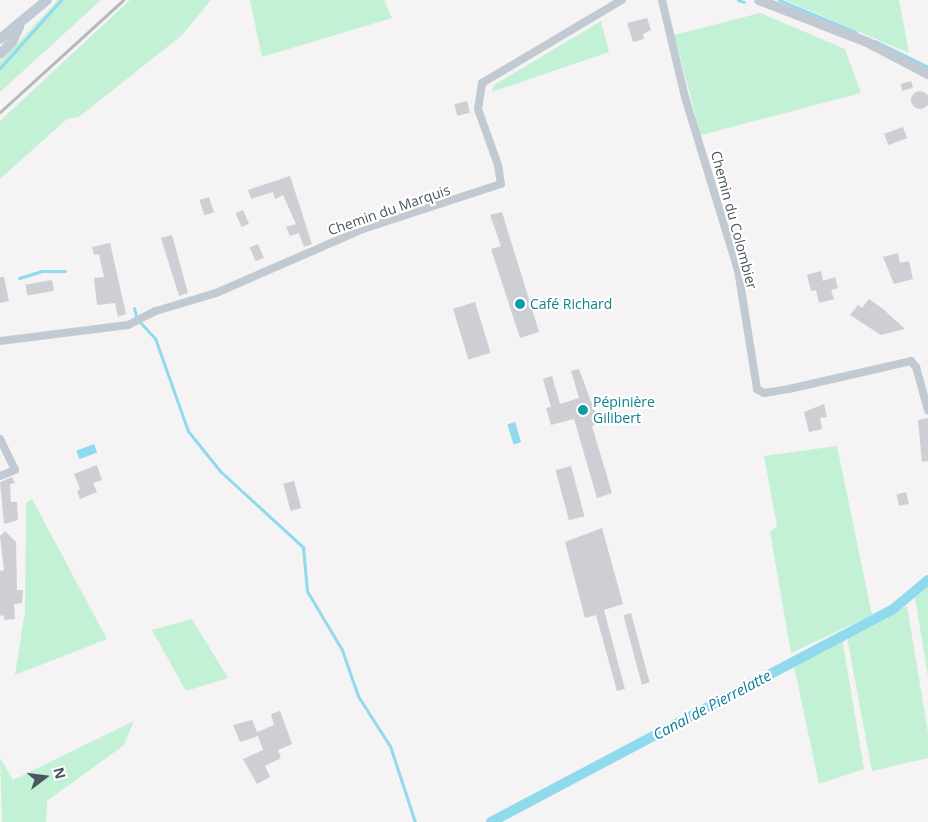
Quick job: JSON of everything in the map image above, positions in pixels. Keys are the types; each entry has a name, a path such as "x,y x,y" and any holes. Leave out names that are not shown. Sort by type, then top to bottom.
{"street":[{"path":"0,39 19,26 47,0"},
{"name":"Chemin du Marquis","path":"0,342 98,330 138,320 216,293 363,229 501,184 498,165 478,109 482,83 622,0"},
{"name":"Chemin du Colombier","path":"662,0 685,97 738,270 757,389 764,393 787,389 911,361 916,368 928,410"},
{"path":"759,0 868,42 928,74"},
{"path":"0,54 12,42 19,26"},
{"path":"0,439 15,470 0,476"}],"green space":[{"path":"58,0 101,0 0,92 0,62"},
{"path":"130,0 211,0 181,36 79,117 67,119 0,179 0,121"},
{"path":"250,0 384,0 392,18 262,57"},
{"path":"785,0 899,0 909,53"},
{"path":"760,13 845,49 861,93 701,135 674,35"},
{"path":"601,21 609,52 492,92 494,85"},
{"path":"837,446 872,615 791,653 770,532 777,526 764,456"},
{"path":"32,499 107,639 15,675 25,611 26,503"},
{"path":"928,585 928,677 915,598"},
{"path":"907,606 928,733 928,758 872,771 846,632"},
{"path":"192,619 228,678 186,691 152,630"},
{"path":"842,638 864,769 819,784 794,666"},
{"path":"134,721 124,745 47,801 46,822 2,822 0,758 13,780"}],"water":[{"path":"515,422 521,442 513,444 507,424"},
{"path":"94,444 97,452 79,459 76,451"}],"building":[{"path":"647,18 651,30 643,34 644,39 633,42 627,23"},
{"path":"911,81 913,88 902,91 900,84"},
{"path":"920,91 926,94 929,100 926,106 920,109 914,106 911,100 914,94"},
{"path":"467,101 470,113 457,116 454,104"},
{"path":"903,127 907,138 888,145 884,134"},
{"path":"290,176 312,244 304,247 299,233 290,236 286,227 296,224 283,195 275,199 273,192 251,199 248,190"},
{"path":"209,197 214,212 204,215 199,200"},
{"path":"243,210 249,224 241,227 236,213"},
{"name":"Café Richard","path":"502,212 539,332 520,338 491,249 501,246 490,215"},
{"path":"172,235 188,293 179,296 161,238"},
{"path":"110,243 126,314 118,317 115,303 97,305 94,278 104,277 99,254 94,255 92,247"},
{"path":"258,244 264,258 256,261 250,248"},
{"path":"898,253 900,263 909,261 913,279 894,284 883,257"},
{"path":"821,271 823,281 835,277 838,288 831,290 834,299 819,303 816,290 811,291 807,275"},
{"path":"0,277 4,277 9,301 0,303"},
{"path":"52,280 54,291 27,296 25,285"},
{"path":"869,299 905,329 881,335 850,315 858,305 862,308"},
{"path":"475,302 490,353 469,359 453,309"},
{"path":"579,369 599,423 592,426 612,493 597,498 574,419 551,425 546,408 551,407 543,379 552,376 560,404 579,398 571,371"},
{"path":"824,404 827,417 820,418 822,429 809,432 804,412"},
{"path":"928,418 928,461 922,462 918,420"},
{"path":"97,465 102,480 93,483 97,492 80,499 77,491 80,489 74,474"},
{"path":"571,466 584,516 569,520 556,470"},
{"path":"12,477 15,483 10,484 11,502 17,502 18,520 4,524 0,482"},
{"path":"294,481 301,508 291,511 283,484"},
{"path":"906,492 909,504 899,506 896,494"},
{"path":"602,528 623,604 604,610 625,689 617,691 596,615 585,618 565,542"},
{"path":"5,531 16,542 17,590 23,590 22,603 14,604 15,619 4,620 4,615 0,616 0,571 4,570 0,536"},
{"path":"631,613 650,683 642,685 623,615"},
{"path":"280,711 292,744 278,750 281,758 265,766 270,777 257,784 243,759 263,750 258,736 240,742 233,725 252,720 257,732 274,725 271,714"}],"waterway":[{"path":"0,68 61,0"},
{"path":"738,0 744,2"},
{"path":"779,0 856,32"},
{"path":"875,41 928,67"},
{"path":"19,278 42,271 65,271"},
{"path":"134,308 137,319 155,338 188,431 220,471 303,547 307,591 342,650 358,696 390,746 415,822"},
{"name":"Canal de Pierrelatte","path":"491,822 892,610 928,580"}],"railway":[{"path":"0,112 123,0"}],"place":[{"name":"Café Richard","path":"520,304"},
{"name":"Pépinière Gilibert","path":"583,410"}]}
